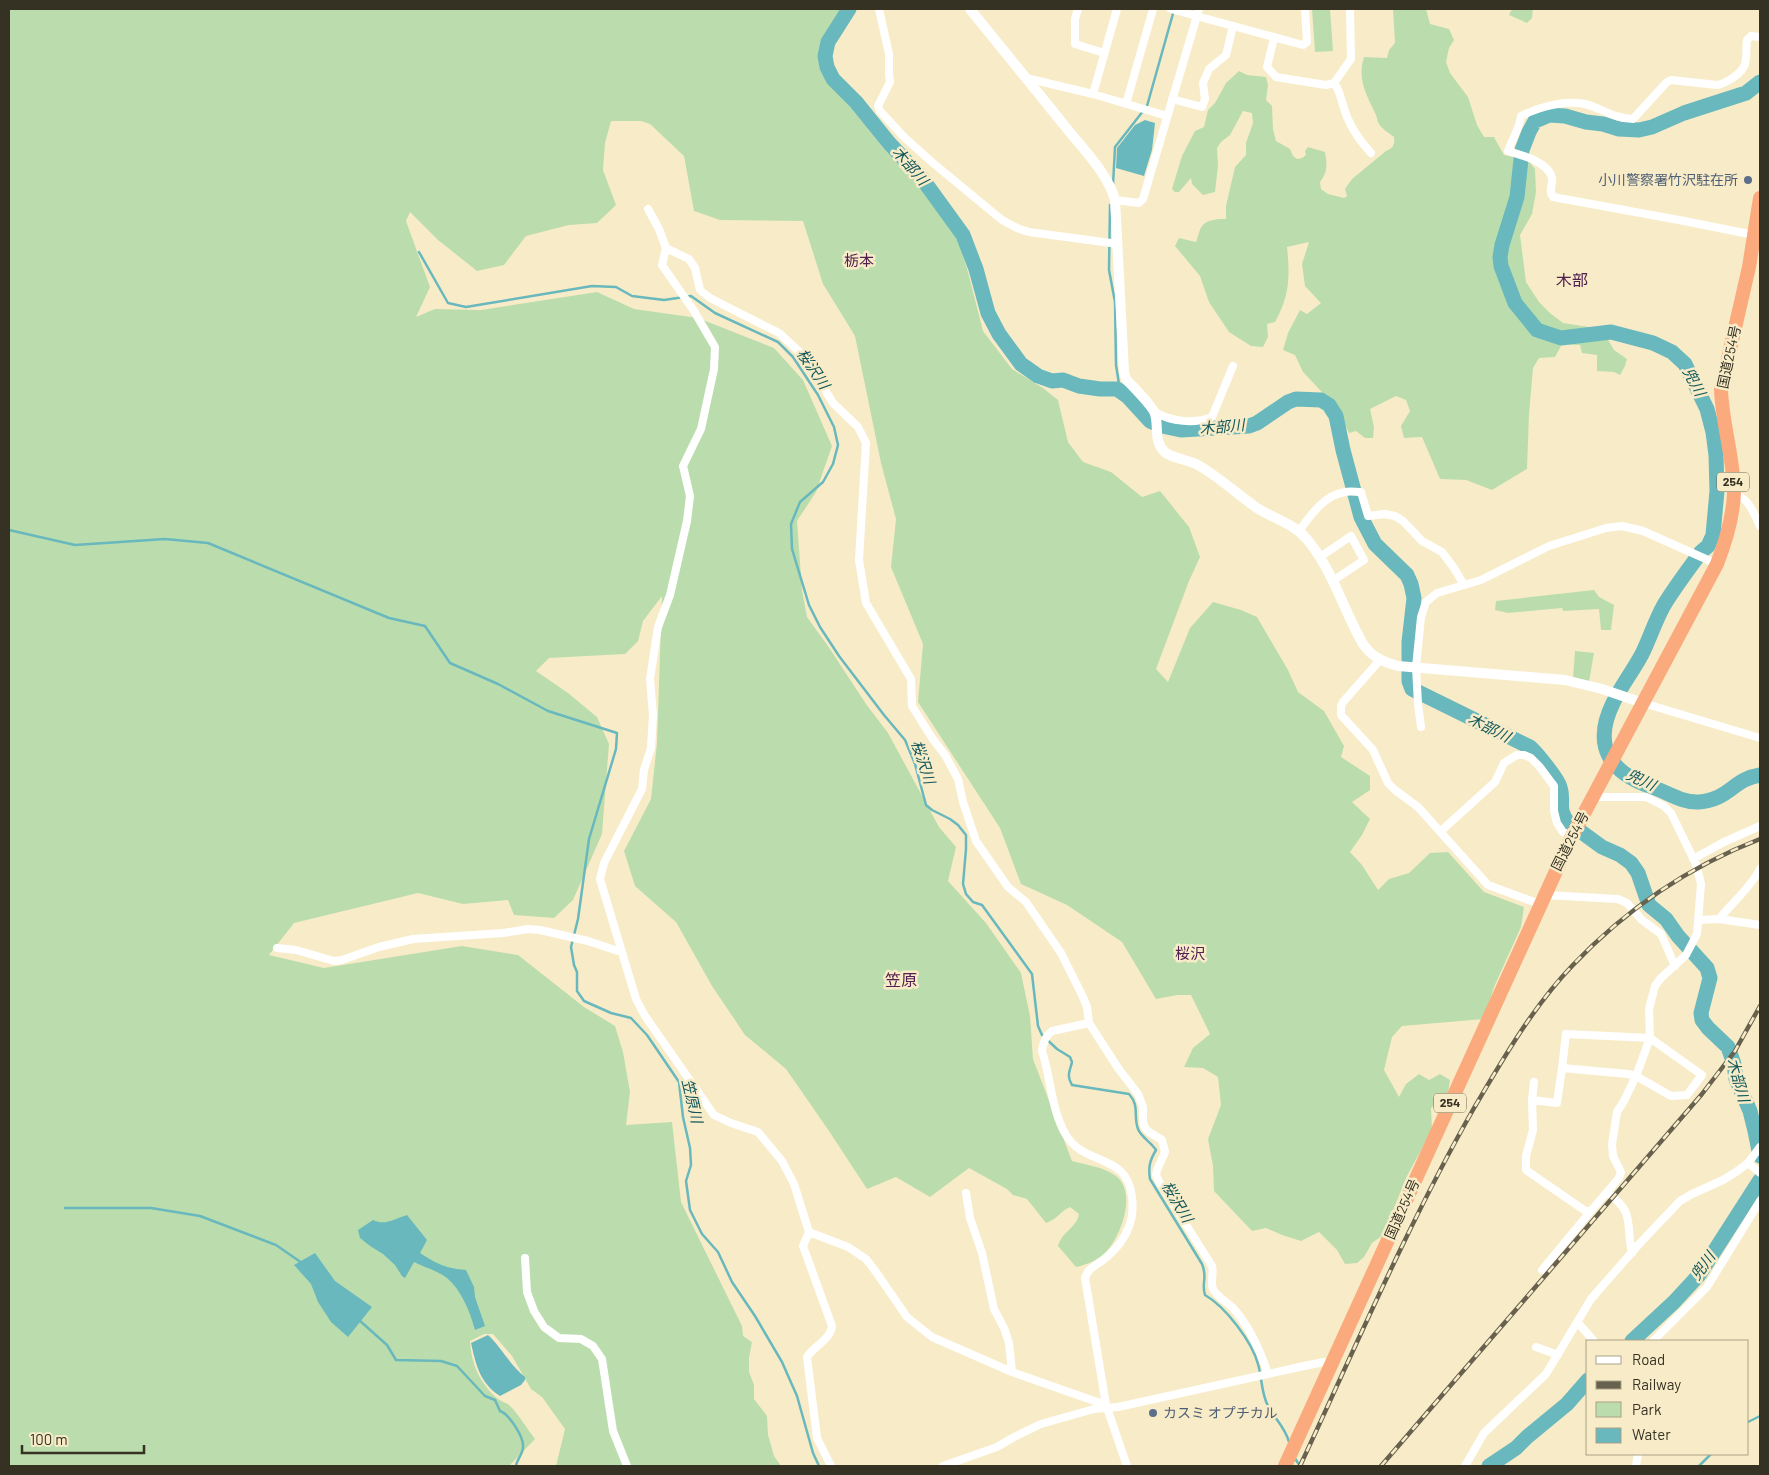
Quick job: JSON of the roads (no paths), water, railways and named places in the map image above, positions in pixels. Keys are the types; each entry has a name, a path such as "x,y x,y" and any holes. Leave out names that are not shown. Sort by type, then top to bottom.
{"highway":[{"name":"国道254号","path":"1287,1462 1572,836 1717,564 1727,538 1734,494 1721,389 1749,267 1760,198"}],"street":[{"path":"879,9 889,54 890,82 878,106 880,111 905,138 1002,220 1017,228 1029,232 1118,244"},
{"path":"970,9 1113,190 1118,244 1124,372 1126,379 1155,412 1163,417 1182,420 1202,420 1212,417 1233,366"},
{"path":"1078,9 1075,19 1075,44 1104,53"},
{"path":"1093,94 1117,9"},
{"path":"1126,104 1153,9"},
{"path":"1171,9 1198,12 1232,26 1302,45 1307,42 1305,9"},
{"path":"1274,38 1267,67 1276,78 1326,85 1334,84 1351,59 1350,9"},
{"path":"1115,200 1139,203 1143,199 1198,12"},
{"path":"1172,99 1202,107 1205,99 1203,83 1209,69 1226,55 1232,26"},
{"path":"1754,235 1553,197 1550,194 1552,178 1547,170 1531,158 1508,151 1521,116 1536,109 1559,104 1584,104 1622,119 1632,118 1671,80 1717,85 1724,83 1741,71 1745,64 1746,40 1751,36 1760,38"},
{"path":"1026,78 1093,94 1167,116"},
{"path":"1334,84 1340,91 1343,106 1357,138 1371,153"},
{"path":"648,209 659,229 666,248 662,265 716,347 714,369 701,429 684,466 690,496 687,521 670,595 658,627 650,679 653,716 650,748 644,770 642,789 604,863 600,879 621,952 640,1007 714,1115 758,1132 782,1161 794,1184 809,1232 803,1246 832,1326 830,1334 807,1357 817,1438 831,1466"},
{"path":"666,248 689,260 695,268 700,290 710,298 779,333 788,340 804,357 833,402 858,427 866,443 859,560 866,603 911,679 912,706 945,755 958,779 963,802 976,841 1008,887 1026,902 1061,953 1088,1007 1088,1023 1138,1094 1143,1106 1145,1128 1162,1140 1165,1152 1156,1170 1156,1175 1212,1266 1214,1290 1233,1308 1261,1352 1263,1375"},
{"path":"1155,412 1157,436 1166,453 1196,464 1216,476 1258,508 1290,524 1309,542 1334,580 1363,644 1368,652 1380,660 1398,666 1565,680 1602,689 1760,738"},
{"path":"1299,531 1317,507 1330,498 1343,492 1361,492 1368,516 1385,514 1395,516 1403,521 1422,541 1442,552 1464,585"},
{"path":"1734,494 1748,501 1760,526"},
{"path":"1421,727 1416,667 1421,617 1426,602 1437,593 1496,574 1549,546 1606,528 1622,526 1643,531 1717,564"},
{"path":"1320,557 1351,536 1364,560 1334,580"},
{"path":"1380,660 1341,706 1342,714 1373,750 1388,783 1418,807 1488,885 1542,899 1618,899 1627,903 1642,920 1661,934 1675,966"},
{"path":"1441,831 1495,782 1504,763 1517,755 1524,755 1531,758 1539,766 1554,786 1554,811 1557,823 1562,832 1572,836"},
{"path":"1542,1270 1619,1178 1621,1172 1613,1156 1612,1144 1616,1112 1624,1101 1636,1076 1650,1038 1649,1009 1655,986 1686,955 1696,934 1698,920 1701,884 1699,872 1671,813 1664,806 1646,797 1593,797"},
{"path":"1693,859 1724,842 1760,826"},
{"path":"1719,919 1745,891 1760,869"},
{"path":"1698,920 1719,919 1760,926"},
{"path":"277,948 296,950 334,961 413,939 503,933 528,929 578,939 621,952"},
{"path":"1088,1023 1052,1032 1043,1044 1042,1051 1056,1112 1067,1136 1080,1151 1118,1167 1125,1175 1131,1190 1133,1206 1129,1228 1120,1244 1102,1262 1088,1269 1085,1278 1107,1407 1127,1466"},
{"path":"1532,1100 1556,1103 1566,1034 1650,1038 1702,1075 1687,1095 1671,1096 1636,1076 1562,1068"},
{"path":"1534,1082 1532,1100 1533,1130 1526,1156 1526,1170 1584,1210 1590,1212"},
{"path":"1465,1466 1484,1433 1546,1374 1578,1324 1591,1299 1680,1201 1749,1164 1758,1150"},
{"path":"1749,1164 1760,1172"},
{"path":"1607,1192 1622,1205 1628,1215 1628,1238 1632,1253"},
{"path":"966,1193 970,1218 982,1252 994,1310 1004,1328 1009,1343 1012,1372"},
{"path":"1654,1340 1707,1287 1760,1201"},
{"path":"809,1232 848,1247 866,1259 907,1317 932,1338 1012,1372 1107,1407"},
{"path":"525,1258 528,1292 534,1311 544,1327 559,1338 581,1339 593,1346 602,1360 613,1431 627,1466"},
{"path":"1578,1324 1593,1340"},
{"path":"1536,1347 1558,1355"},
{"path":"943,1466 997,1447 1014,1436 1041,1424 1094,1409 1324,1362 1333,1363"}],"water":[{"path":"1145,120 1155,123 1152,150 1144,176 1116,168 1117,148 1135,125"},
{"path":"407,1215 427,1240 420,1253 442,1265 466,1270 474,1287 475,1297 485,1326 475,1330 465,1302 447,1278 414,1262 405,1278 383,1254 360,1238 358,1230 373,1220 386,1222"},
{"path":"315,1253 335,1281 372,1307 348,1337 331,1322 318,1302 311,1284 294,1265"},
{"path":"488,1335 514,1367 525,1377 521,1385 500,1396 483,1379 477,1366 471,1343"}],"waterway":[{"name":"木部川","path":"849,9 828,42 825,56 827,67 833,79 856,102 889,143 921,177 963,235 976,269 988,313 999,334 1021,364 1038,376 1052,381 1063,380 1079,386 1117,389 1127,396 1150,421 1181,430 1249,426 1296,399 1321,400 1329,405 1336,416 1361,517 1375,544 1407,575 1411,584 1414,598 1409,642 1409,681 1412,689 1530,747 1558,783 1561,792 1563,814 1569,824"},
{"path":"1113,185 1115,147 1147,106 1174,10"},
{"name":"兜川","path":"1760,82 1746,93 1639,130 1619,129 1565,116 1549,115 1535,121 1522,150 1517,197 1500,257 1501,266 1515,303 1537,330 1561,338 1611,332 1653,343 1672,352 1685,364 1707,409 1713,432 1717,491 1713,535 1708,546 1701,552 1664,605 1642,654 1613,703 1604,732 1605,745 1609,756 1616,766 1637,781 1693,802 1717,798 1743,781 1760,775"},
{"path":"1110,205 1109,270 1115,302 1116,365 1119,384 1117,389"},
{"name":"桜沢川","path":"419,252 448,303 466,307 592,286 616,287 632,296 664,300 691,296 715,313 778,342 793,357 818,395 834,427 838,445 833,464 823,482 800,502 791,524 792,549 809,605 820,627 839,656 905,740 915,764 926,805 950,819 966,835 963,884 966,894 973,902 982,905 1032,974 1038,1026 1042,1035 1057,1049 1070,1057 1072,1062 1069,1076 1070,1082 1072,1085 1129,1094 1132,1098 1138,1129 1141,1135 1156,1150 1150,1164 1150,1179 1202,1264 1205,1295 1229,1316 1255,1355 1266,1401 1289,1442"},
{"name":"笠原川","path":"9,530 75,545 165,539 208,543 389,618 425,626 450,663 498,684 548,711 617,733 616,749 589,839 578,919 571,947 577,972 577,991 584,1001 611,1013 631,1018 647,1035 679,1082 683,1117 690,1148 691,1165 686,1181 690,1210 702,1234 718,1252 732,1282 782,1362 797,1396 813,1453 819,1466"},
{"name":"木部川","path":"1580,831 1602,847 1620,855 1631,863 1638,873 1649,905 1666,919 1678,936 1707,968 1710,978 1701,1013 1702,1020 1728,1047 1734,1064 1736,1079 1750,1111 1760,1156"},
{"name":"兜川","path":"1633,1340 1674,1302 1699,1275 1760,1180"},
{"path":"65,1208 151,1208 200,1216 276,1245 302,1263"},
{"path":"359,1320 387,1345 396,1360 441,1361 457,1366 485,1396 495,1400 500,1411 504,1413 519,1432 523,1443 523,1450 516,1466"},
{"name":"兜川","path":"1489,1466 1516,1448 1567,1404 1586,1382"},
{"path":"1749,1422 1760,1416"},
{"path":"1699,1466 1710,1455"},
{"name":"桜沢川","path":"1294,1457 1300,1466"}],"railway":[{"path":"1300,1466 1383,1286 1427,1196 1474,1108 1531,1016 1557,982 1614,926 1659,892 1683,877 1733,850 1760,839"},
{"path":"1381,1466 1702,1094 1735,1051 1760,1006"}],"place":[{"name":"小川警察署竹沢駐在所","path":"1748,180"},
{"name":"カスミ オプチカル","path":"1153,1413"}],"district":[{"name":"栃本","path":"859,261"},
{"name":"木部","path":"1572,280"},
{"name":"桜沢","path":"1190,954"},
{"name":"笠原","path":"901,980"}]}
